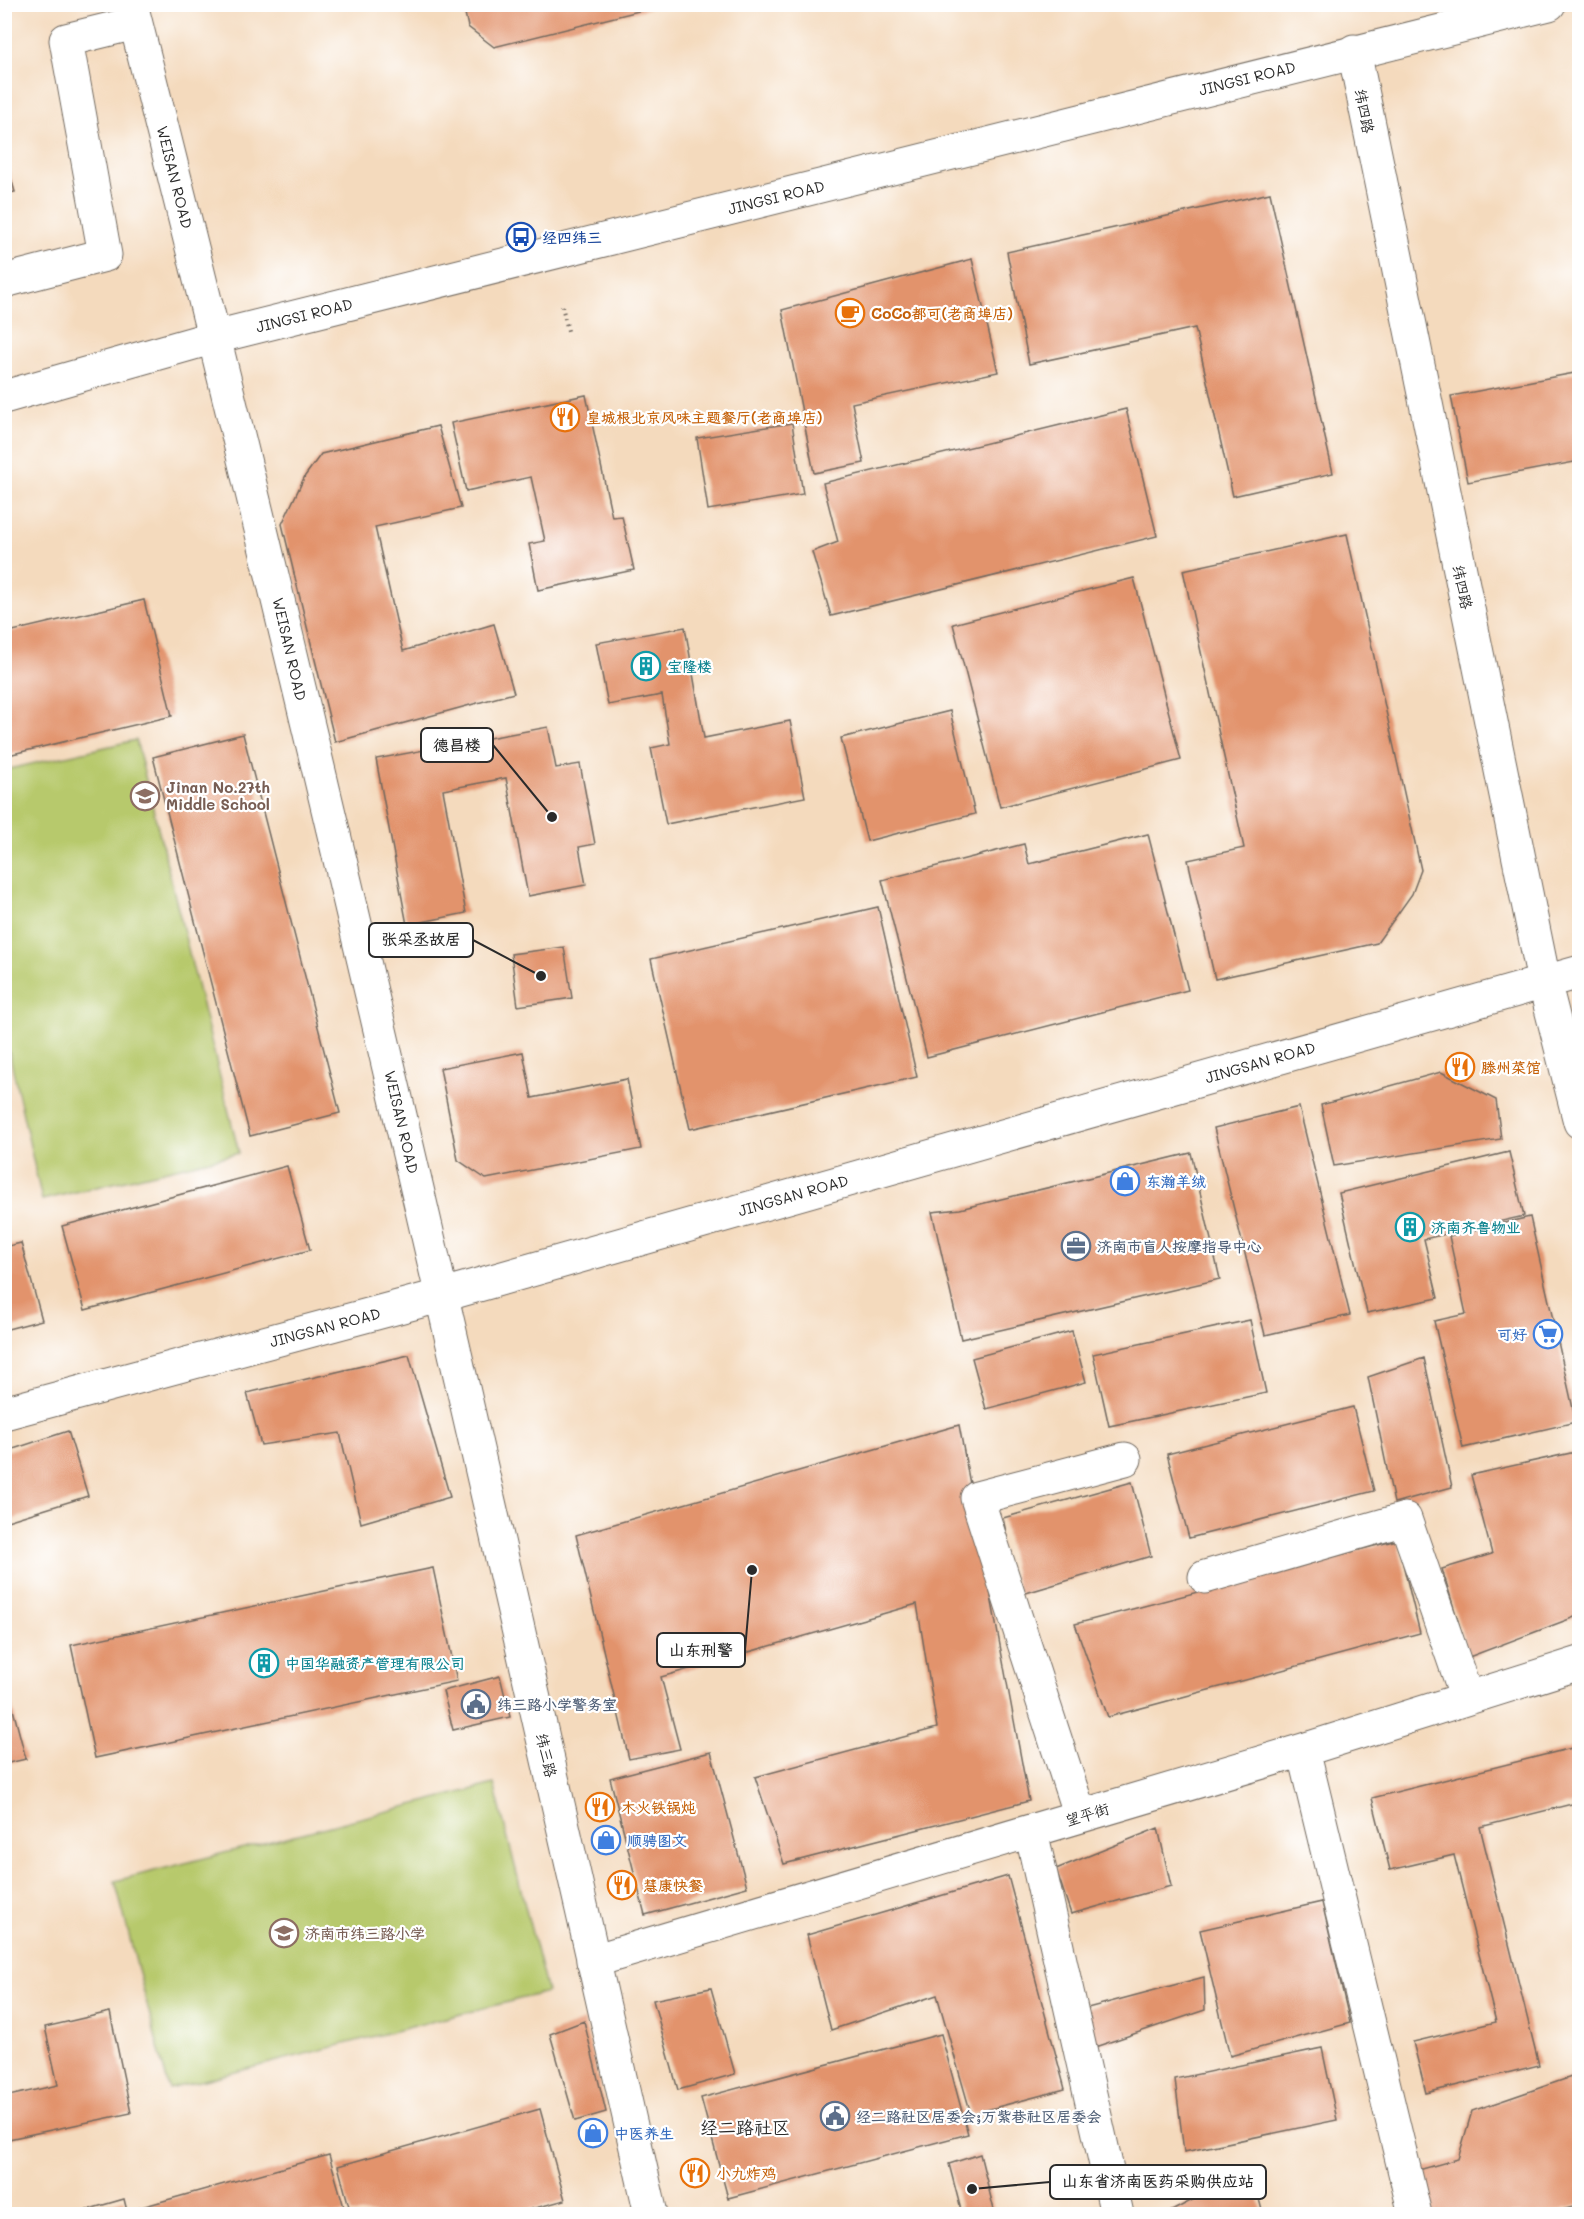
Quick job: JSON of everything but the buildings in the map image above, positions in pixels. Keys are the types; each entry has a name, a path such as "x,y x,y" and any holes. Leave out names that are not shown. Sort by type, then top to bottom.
{"street":[{"name":"JINGSI ROAD","path":"4,397 215,337 1549,4"},
{"path":"4,281 105,255 66,40 133,14"},
{"name":"WEISAN ROAD","path":"133,14 215,337 443,1295"},
{"name":"纬四路","path":"1354,51 1544,981 1580,1122"},
{"name":"JINGSAN ROAD","path":"4,1413 443,1295 1580,972"},
{"name":"纬三路","path":"443,1295 651,2214"},
{"path":"1080,1816 977,1498 1125,1459"},
{"path":"1205,1577 1406,1519 1467,1698"},
{"name":"望平街","path":"593,1960 1303,1750 1580,1663"},
{"path":"1303,1750 1415,2214"},
{"path":"1031,1831 1117,2214"}],"path":[{"path":"562,306 569,335"}],"green space":[{"path":"136,740 239,1153 42,1200 5,1034 5,770"},
{"path":"494,1784 547,1992 169,2089 115,1881"}],"place":[{"name":"经四纬三","path":"521,237"},
{"name":"CoCo都可(老商埠店)","path":"850,313"},
{"name":"皇城根北京风味主题餐厅(老商埠店)","path":"565,417"},
{"name":"宝隆楼","path":"646,666"},
{"name":"Jinan No.27th Middle School","path":"145,796"},
{"name":"德昌楼","path":"552,817"},
{"name":"张采丞故居","path":"541,976"},
{"name":"滕州菜馆","path":"1460,1067"},
{"name":"东瀚羊绒","path":"1125,1181"},
{"name":"济南齐鲁物业","path":"1410,1227"},
{"name":"济南市盲人按摩指导中心","path":"1076,1246"},
{"name":"可好","path":"1548,1334"},
{"name":"山东刑警","path":"752,1570"},
{"name":"中国华融资产管理有限公司","path":"264,1663"},
{"name":"纬三路小学警务室","path":"476,1704"},
{"name":"木火铁锅炖","path":"600,1807"},
{"name":"顺骋图文","path":"606,1840"},
{"name":"慧康快餐","path":"622,1885"},
{"name":"济南市纬三路小学","path":"284,1933"},
{"name":"经二路社区居委会;万紫巷社区居委会","path":"835,2116"},
{"name":"中医养生","path":"593,2133"},
{"name":"小九炸鸡","path":"695,2173"},
{"name":"山东省济南医药采购供应站","path":"972,2189"}],"district":[{"name":"经二路社区","path":"745,2127"}]}
